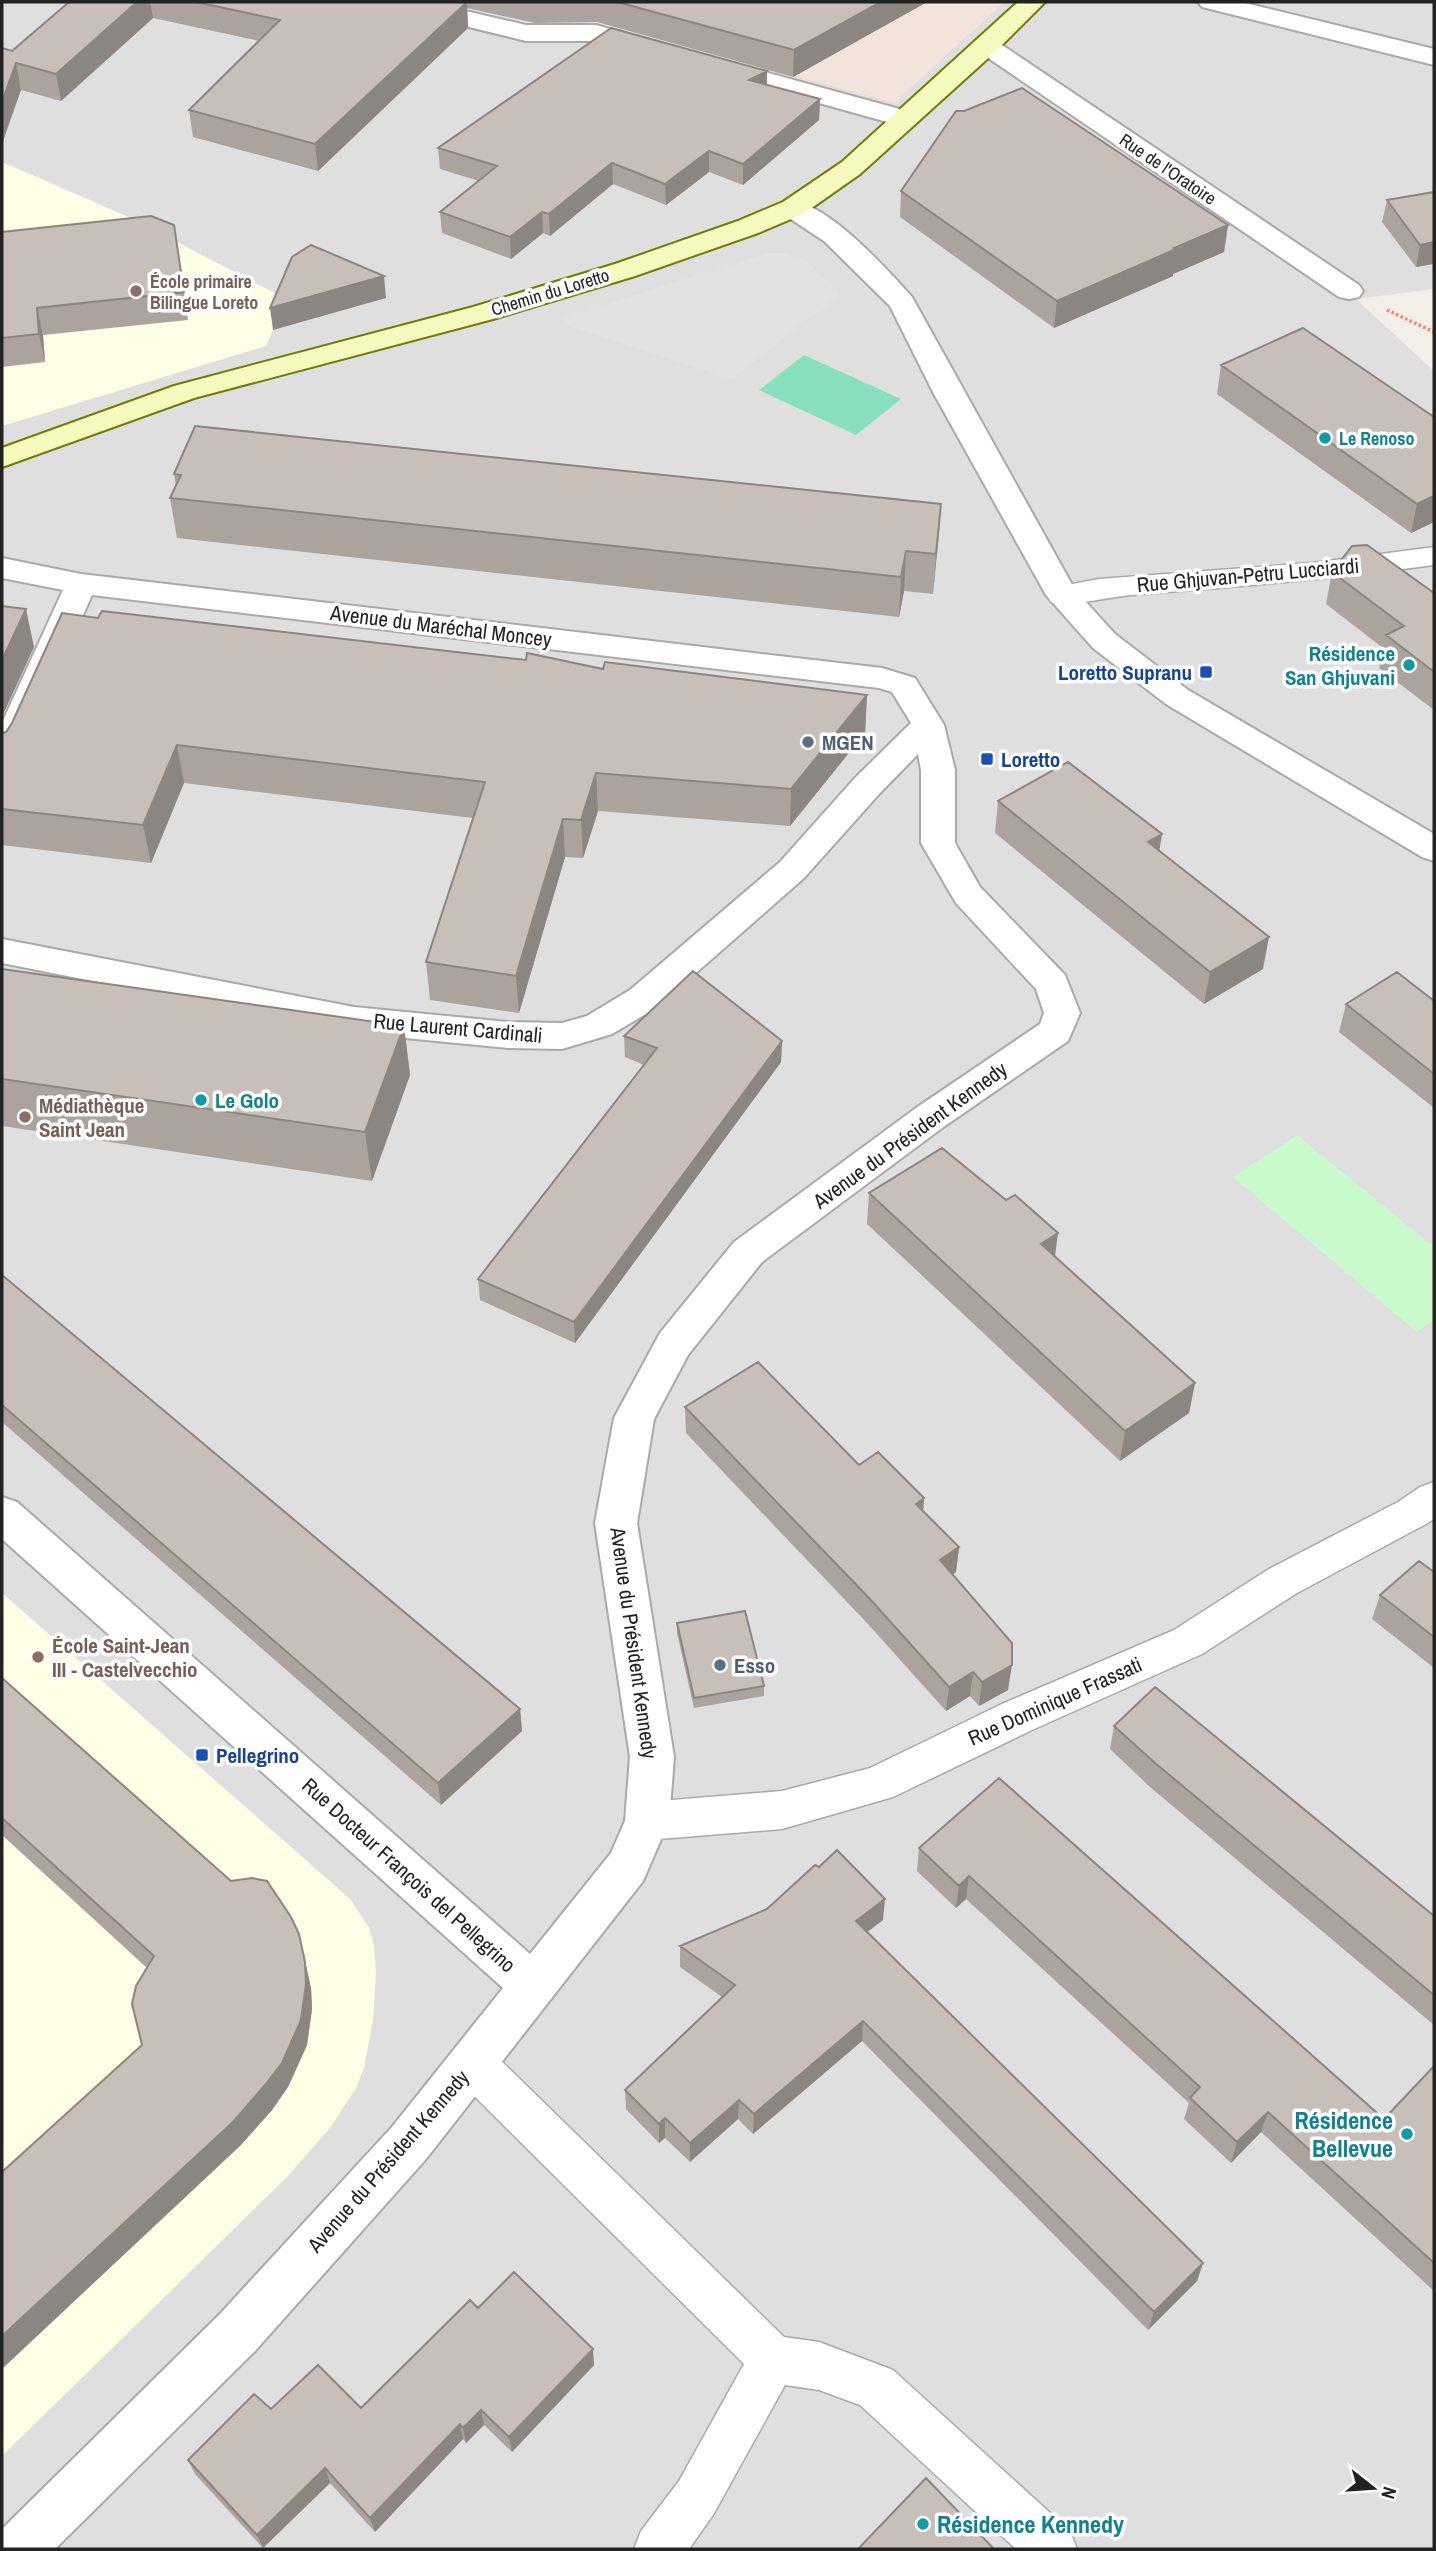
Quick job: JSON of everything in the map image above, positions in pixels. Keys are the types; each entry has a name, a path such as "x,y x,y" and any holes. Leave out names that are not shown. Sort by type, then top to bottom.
{"street":[{"path":"402,2 404,5 526,33 596,33 905,119"},
{"name":"Chemin du Loretto","path":"2,458 184,392 505,306 625,270 748,227 793,208 851,168 1032,2"},
{"path":"1211,2 1434,57"},
{"name":"Rue de l'Oratoire","path":"987,46 1349,291"},
{"path":"793,208 834,235 872,270 902,303 949,394 1062,595 1104,641 1177,697 1434,849"},
{"name":"Avenue du Maréchal Moncey","path":"2,568 81,584 882,678"},
{"path":"2,759 81,584"},
{"name":"Avenue du Président Kennedy","path":"18,2549 237,2333 409,2143 627,1867 647,1821 652,1757 616,1523 634,1418 674,1344 748,1252 929,1118 1055,1032 1062,1013 1052,984 968,895 938,843 938,769 928,725 904,685 882,678"},
{"name":"Rue Laurent Cardinali","path":"2,951 355,1020 508,1035 562,1036 599,1026 643,999 792,870 867,786 928,725"},
{"name":"Rue Docteur François del Pellegrino","path":"2,1514 533,1986"}],"lane":[{"name":"Rue Ghjuvan-Petru Lucciardi","path":"1062,595 1099,588 1312,572 1434,556"},
{"name":"Rue Dominique Frassati","path":"647,1821 782,1810 877,1784 1017,1717 1188,1642 1283,1581 1412,1513 1434,1498"},
{"path":"472,2063 773,2359 819,2366 876,2387 1052,2549"},
{"path":"659,2549 696,2498 773,2359"}],"shaded area":[{"path":"2,2 1434,2 1434,289 1356,299 1434,371 1434,2549 2,2549"},
{"path":"644,2 1004,2 894,103 716,54"},
{"name":"École primaire Bilingue Loreto","path":"2,162 131,218 284,298 266,346 2,426"},
{"path":"768,253 785,253 804,259 840,294 732,379 568,326 561,318"},
{"path":"2,1593 350,1899 369,1928 374,1945 376,1972 373,2020 364,2068 356,2088 330,2128 286,2178 2,2456"}],"green space":[{"path":"804,355 901,399 856,435 759,390"},
{"path":"1297,1135 1434,1247 1434,1319 1417,1332 1233,1177"}],"building":[{"path":"69,2 137,2 56,74 16,63 2,102 2,48 12,51"},
{"path":"196,2 467,2 315,144 189,110 280,20"},
{"path":"617,2 881,2 794,50"},
{"path":"611,28 767,71 749,80 820,99 743,164 709,151 665,184 612,163 549,214 542,212 510,237 440,212 497,166 438,148"},
{"path":"1022,88 1228,225 1057,301 901,191 956,111 964,111"},
{"path":"1434,192 1434,242 1420,245 1387,200"},
{"path":"151,216 174,225 184,292 37,308 39,334 2,338 2,232"},
{"path":"311,245 384,276 270,308 292,257"},
{"path":"1303,328 1434,417 1434,496 1417,504 1221,365"},
{"path":"195,426 941,504 936,554 906,551 901,577 170,498 181,475 174,474"},
{"path":"1367,545 1434,593 1434,672 1386,635 1404,626 1332,572 1352,546"},
{"path":"2,606 26,609 2,660"},
{"path":"102,611 526,660 527,653 603,669 605,662 867,695 791,789 596,773 581,820 563,819 516,976 426,962 485,782 177,745 143,825 2,809 2,733 6,732 12,723 62,613 98,618"},
{"path":"1068,762 1162,834 1148,842 1269,937 1210,972 998,801"},
{"path":"2,969 404,1026 365,1132 2,1079"},
{"path":"693,971 782,1041 574,1322 478,1279 657,1048 624,1036"},
{"path":"1397,972 1434,1001 1434,1074 1346,1004"},
{"path":"942,1148 1006,1200 1015,1195 1058,1233 1041,1244 1195,1383 1125,1431 869,1193"},
{"path":"2,1275 520,1709 438,1783 2,1405"},
{"path":"758,1362 859,1465 878,1452 924,1498 916,1504 959,1547 940,1560 1012,1643 1012,1665 982,1682 973,1672 949,1687 869,1598 685,1407"},
{"path":"1419,1561 1434,1572 1434,1637 1380,1595"},
{"name":"Esso","path":"745,1611 764,1686 694,1698 677,1623"},
{"path":"2,1678 231,1881 252,1878 267,1881 299,1934 306,1984 301,2020 282,2063 265,2085 233,2122 2,2336 2,2172 142,2045 132,2004 136,1986 154,1956 2,1818"},
{"path":"1155,1687 1434,1916 1434,1995 1114,1726"},
{"path":"999,1778 1384,2119 1434,2066 1434,2263 1268,2112 1237,2142 1190,2098 1200,2087 969,1876 959,1886 919,1848"},
{"path":"837,1850 885,1899 856,1921 1203,2263 1154,2312 863,2021 754,2114 739,2100 690,2143 665,2118 659,2124 625,2090 735,1985 680,1946 767,1909 815,1865 819,1867"},
{"path":"514,2272 593,2349 509,2437 481,2410 463,2428 460,2424 370,2518 325,2468 257,2535 188,2460 254,2394 271,2409 318,2365 361,2408 470,2300 478,2308"},
{"path":"926,2478 994,2549 858,2549"}],"place":[{"name":"École primaire Bilingue Loreto","path":"136,291"},
{"name":"Le Renoso","path":"1325,438"},
{"name":"Résidence San Ghjuvani","path":"1409,665"},
{"name":"Loretto Supranu","path":"1206,672"},
{"name":"MGEN","path":"808,742"},
{"name":"Loretto","path":"987,759"},
{"name":"Le Golo","path":"201,1100"},
{"name":"Médiathèque Saint Jean","path":"25,1117"},
{"name":"École Saint-Jean III - Castelvecchio","path":"38,1657"},
{"name":"Esso","path":"720,1665"},
{"name":"Pellegrino","path":"202,1755"},
{"name":"Résidence Bellevue","path":"1407,2134"},
{"name":"Résidence Kennedy","path":"923,2524"}]}
